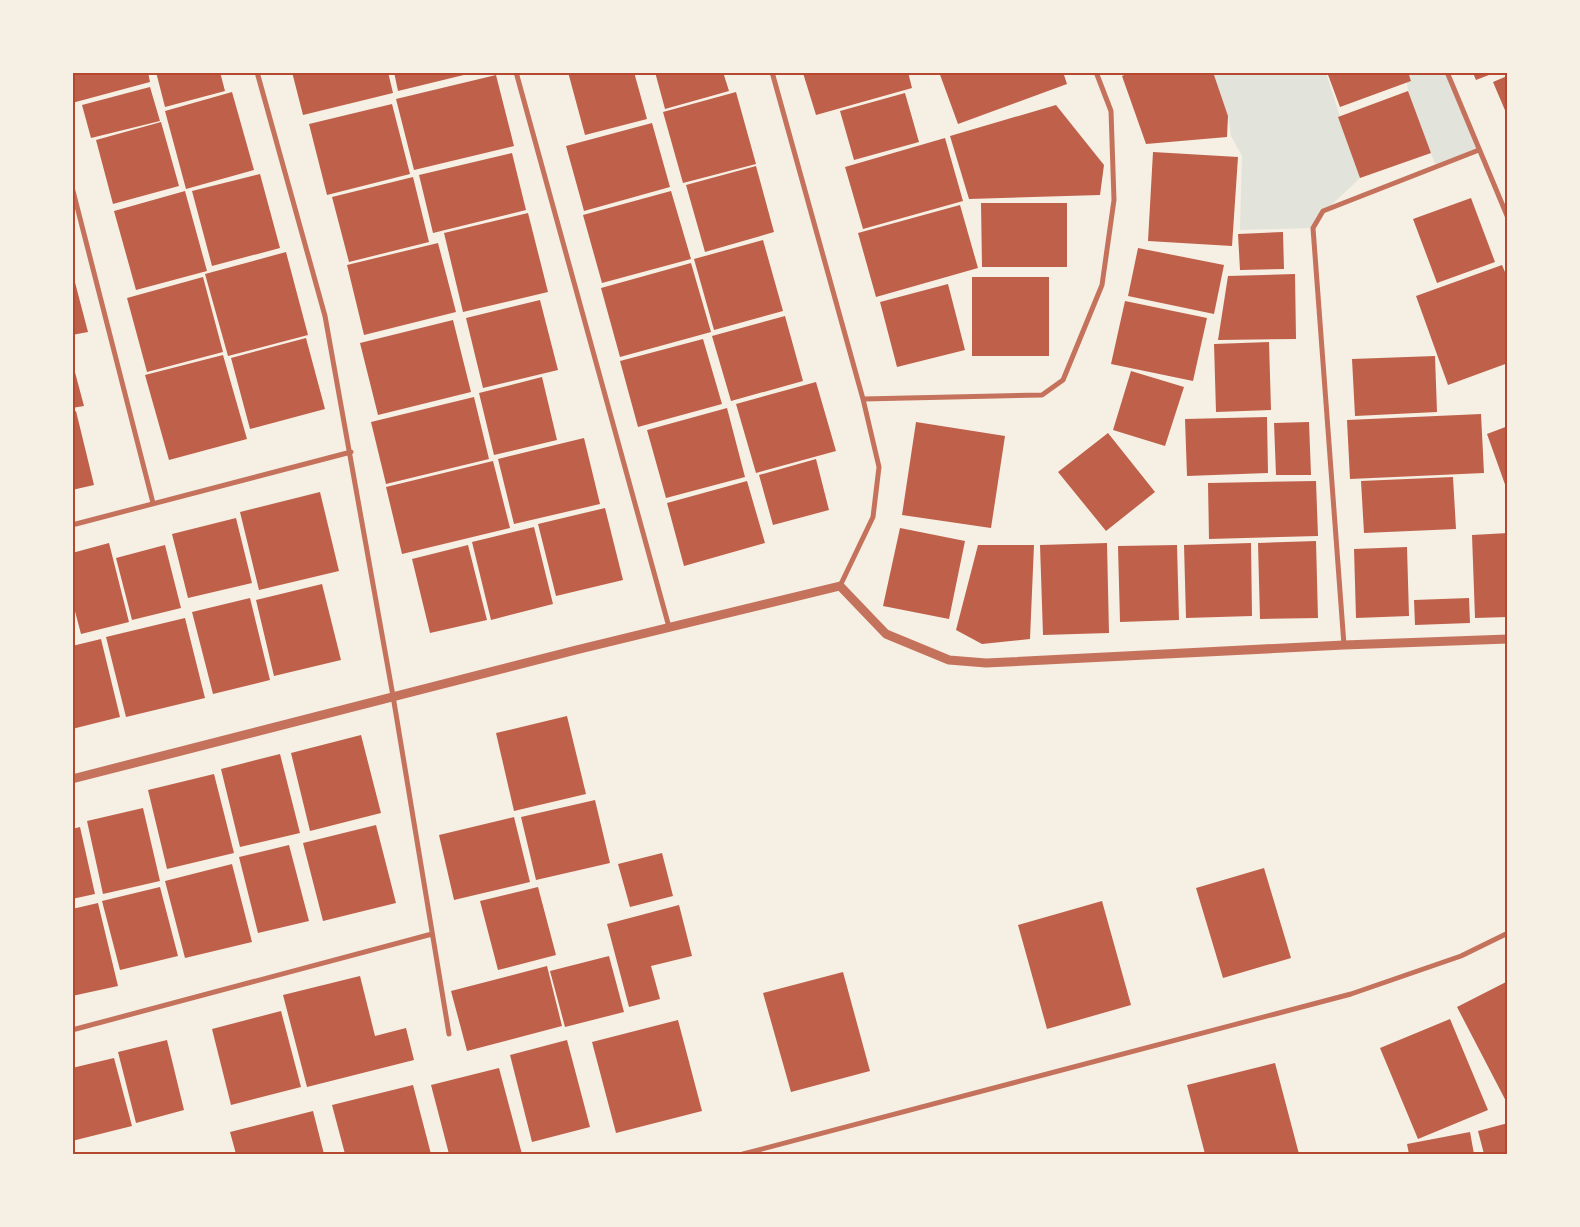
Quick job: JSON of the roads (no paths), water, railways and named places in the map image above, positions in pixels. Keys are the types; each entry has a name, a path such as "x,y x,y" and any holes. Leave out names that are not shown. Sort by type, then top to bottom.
{"street":[{"path":"257,72 325,316 393,696 449,1034"},
{"path":"516,72 669,627"},
{"path":"772,72 864,399 879,467 873,517 840,586"},
{"path":"864,399 1042,394 1063,380 1102,285 1114,200 1111,111 1096,72"},
{"path":"1447,72 1508,218"},
{"path":"1344,645 1313,228 1323,211 1479,150"},
{"path":"72,187 153,503"},
{"path":"72,525 350,452"},
{"path":"72,779 393,696 840,586"},
{"path":"840,586 886,634 949,660 986,663 1344,645 1508,639"},
{"path":"743,1154 1351,994 1461,956 1508,933"},
{"path":"72,1030 432,934"}]}
